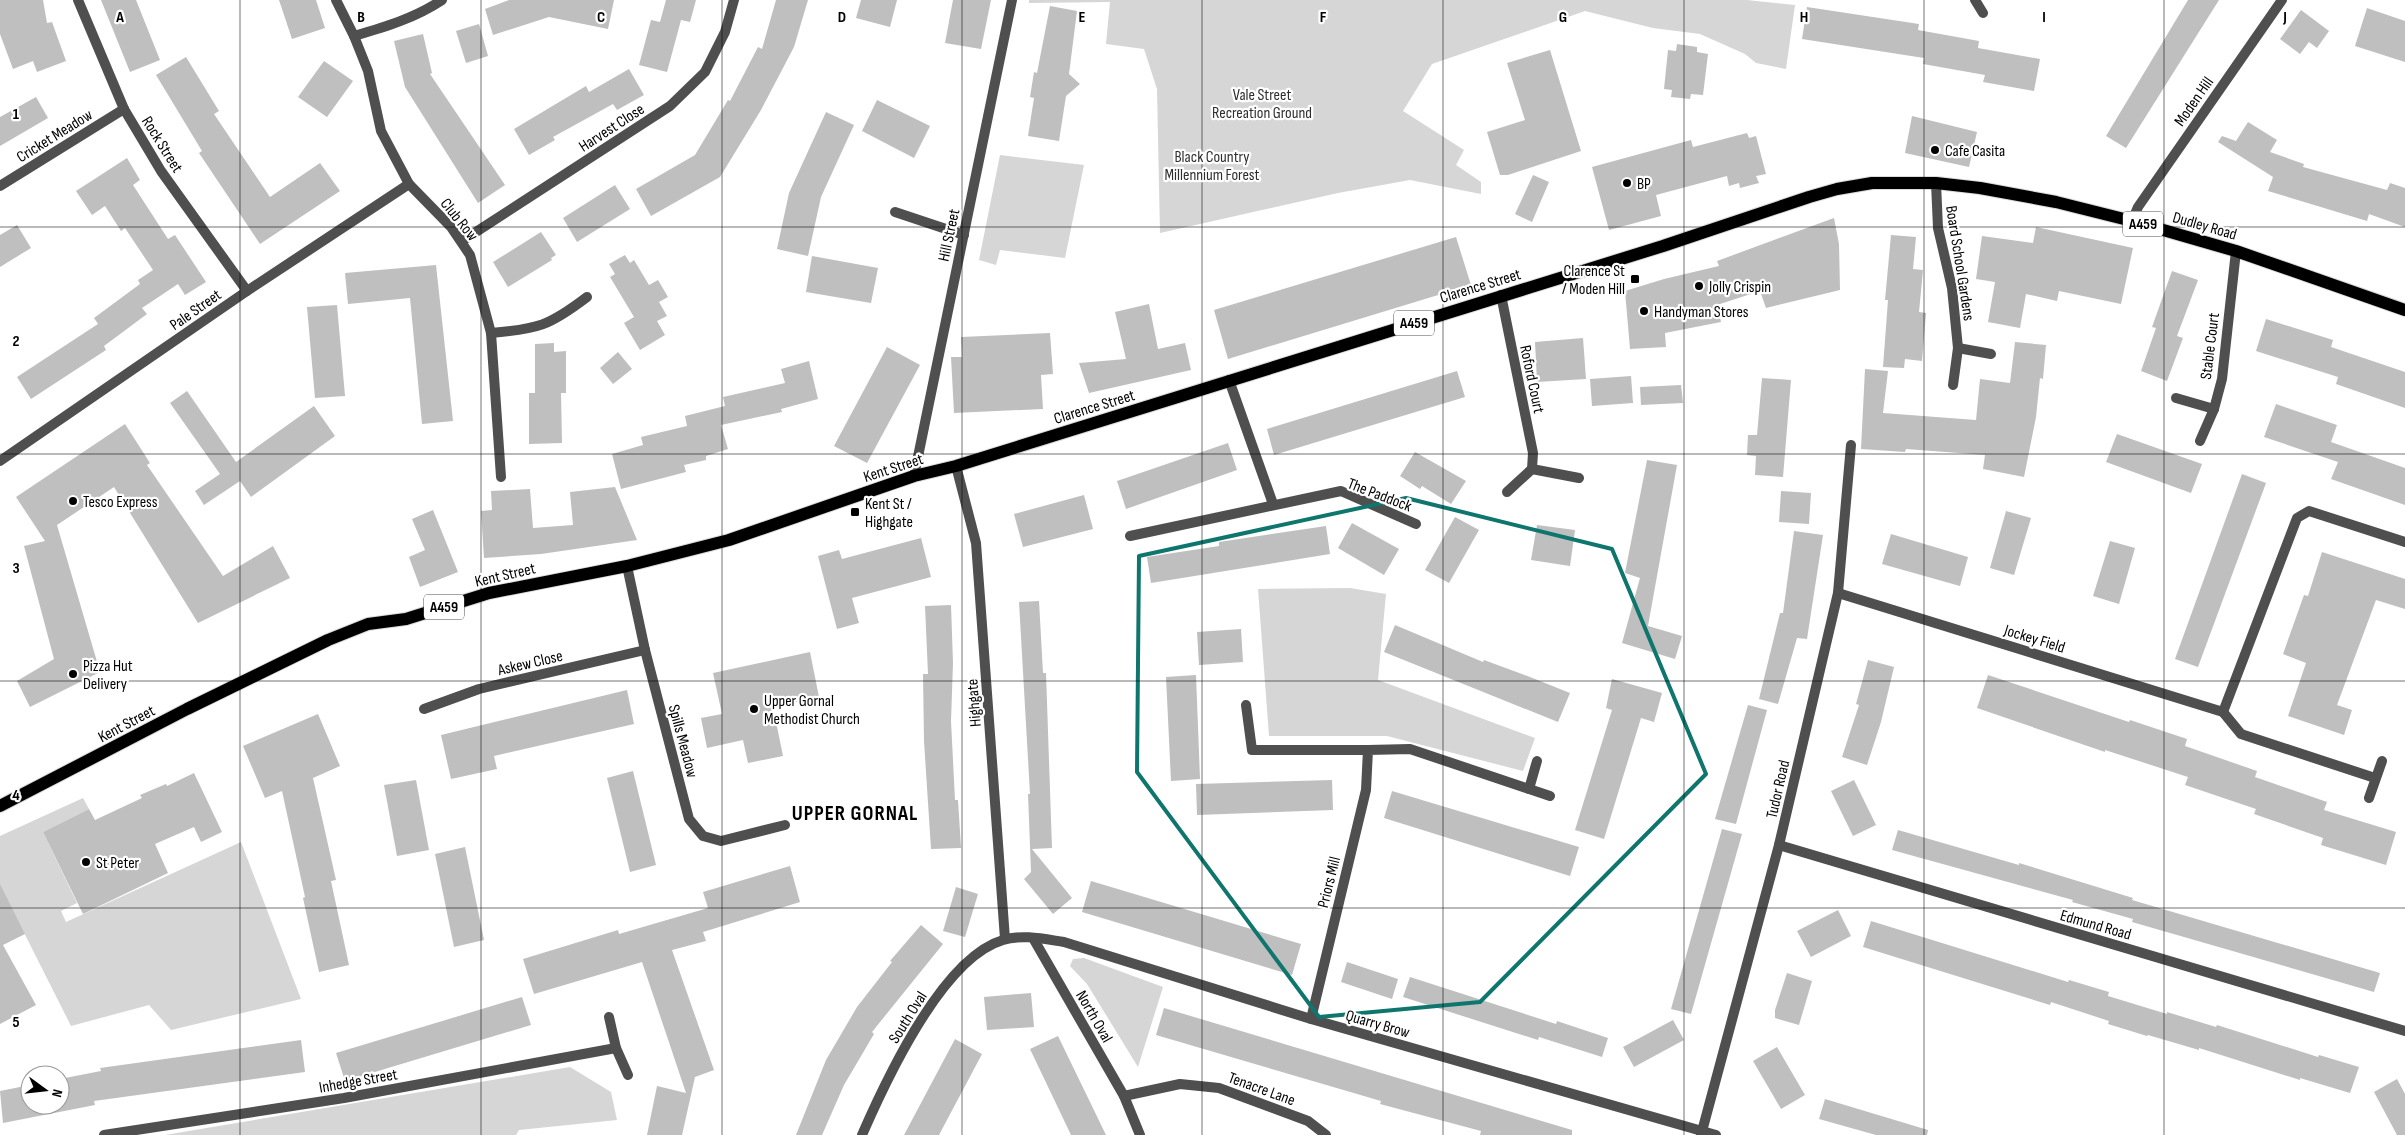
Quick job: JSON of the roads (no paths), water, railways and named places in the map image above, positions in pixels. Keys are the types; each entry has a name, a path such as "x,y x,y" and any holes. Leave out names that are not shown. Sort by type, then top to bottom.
{"main road":[{"name":"Dudley Road","path":"1872,183 1936,183 1980,188 2056,202 2132,221 2236,251 2405,310"},
{"name":"Clarence Street","path":"956,466 1663,246 1837,189 1872,183"},
{"name":"Kent Street","path":"0,806 187,709 328,640 368,624 406,619 489,593 627,566 729,540 914,476 956,466"}],"street":[{"name":"Rock Street","path":"78,0 124,109 161,171 247,291"},
{"name":"Club Row","path":"336,0 354,36 368,71 381,131 410,184 462,242 470,256 481,289 491,333 501,477"},
{"path":"354,36 400,22 426,11 442,0"},
{"name":"Harvest Close","path":"462,242 670,106 705,72 725,32 734,0"},
{"name":"Hill Street","path":"914,476 1012,0"},
{"path":"1975,0 1983,13"},
{"name":"Moden Hill","path":"2132,221 2138,207 2282,0"},
{"name":"Cricket Meadow","path":"0,186 124,109"},
{"name":"Board School Gardens","path":"1936,183 1938,228 1952,288 1958,348 1953,385"},
{"name":"Pale Street","path":"0,461 247,291 410,184"},
{"path":"895,212 964,235"},
{"name":"Stable Court","path":"2200,441 2214,409 2222,379 2236,251"},
{"name":"Roford Court","path":"1501,295 1533,453 1532,469"},
{"path":"491,333 529,330 558,319 587,297"},
{"path":"1958,348 1991,354"},
{"path":"1229,380 1273,504"},
{"path":"2176,398 2214,409"},
{"name":"Tudor Road","path":"1701,1133 1779,845 1838,593 1851,445"},
{"name":"Highgate","path":"956,466 976,543 1005,939"},
{"path":"1507,492 1532,469 1579,478"},
{"name":"The Paddock","path":"1130,536 1273,504 1342,492 1416,524"},
{"path":"2375,778 2240,734 2223,712 2298,518 2309,511 2405,542"},
{"name":"Spills Meadow","path":"627,566 645,650 689,819 703,836 721,841 785,825"},
{"name":"Jockey Field","path":"1838,593 2223,712"},
{"name":"Askew Close","path":"424,709 479,689 645,650"},
{"path":"1246,705 1252,750 1410,749 1550,796"},
{"name":"Priors Mill","path":"1311,1019 1366,790 1368,750"},
{"path":"1529,789 1538,761"},
{"path":"2369,798 2382,761"},
{"name":"Edmund Road","path":"1779,845 2405,1031"},
{"path":"1005,939 1032,938"},
{"name":"Quarry Brow","path":"1032,938 1064,942 1311,1019 1701,1133 1716,1135"},
{"name":"North Oval","path":"1032,938 1124,1096 1140,1135"},
{"name":"South Oval","path":"862,1135 902,1051 940,993 959,968 987,946 1005,939"},
{"path":"609,1017 616,1048 628,1076"},
{"name":"Inhedge Street","path":"104,1135 344,1098 616,1048"},
{"name":"Tenacre Lane","path":"1124,1096 1180,1084 1219,1088 1308,1121 1326,1135"}],"place":[{"name":"Cafe Casita","path":"1935,150"},
{"name":"BP","path":"1627,183"},
{"name":"Clarence St / Moden Hill","path":"1635,279"},
{"name":"Jolly Crispin","path":"1699,286"},
{"name":"Handyman Stores","path":"1644,311"},
{"name":"Tesco Express","path":"73,501"},
{"name":"Kent St / Highgate","path":"855,512"},
{"name":"Pizza Hut Delivery","path":"73,674"},
{"name":"Upper Gornal Methodist Church","path":"754,709"},
{"name":"St Peter","path":"86,862"}],"district":[{"name":"UPPER GORNAL","path":"855,813"}],"park label":[{"name":"Vale Street Recreation Ground","path":"1262,103"},
{"name":"Black Country Millennium Forest","path":"1212,165"}]}
